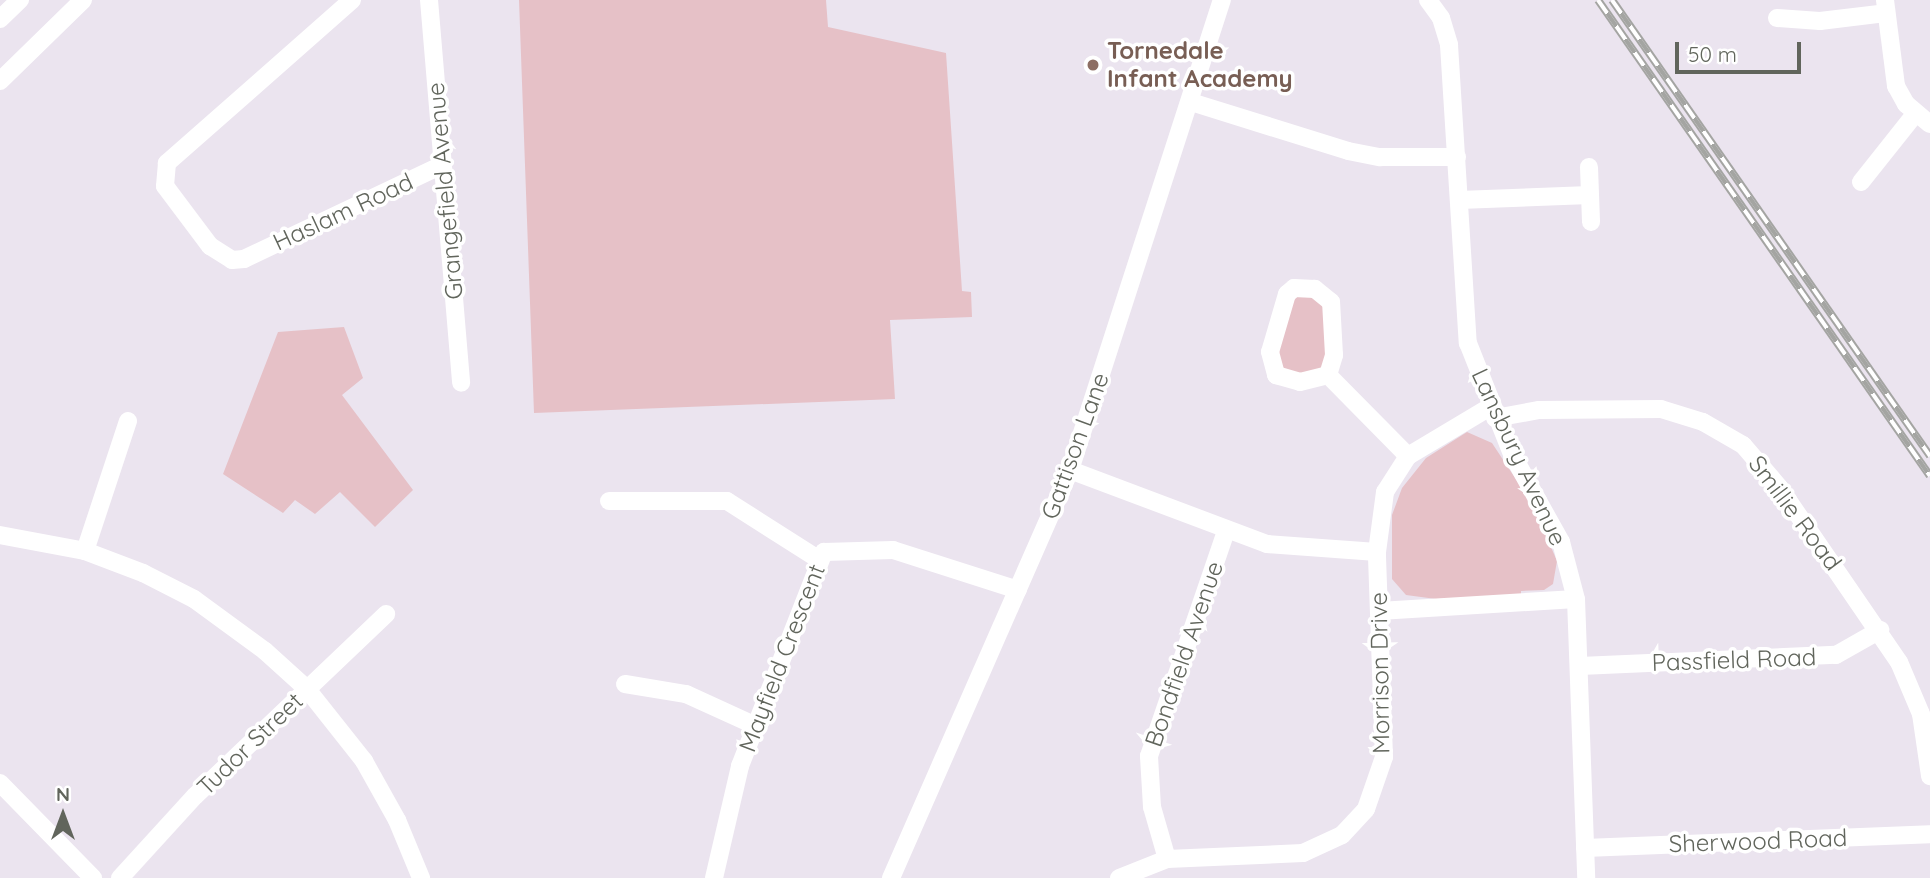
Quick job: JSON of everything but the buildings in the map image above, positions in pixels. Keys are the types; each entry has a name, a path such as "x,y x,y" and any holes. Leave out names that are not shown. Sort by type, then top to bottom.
{"street":[{"path":"0,19 20,0"},
{"path":"0,80 83,0"},
{"name":"Haslam Road","path":"352,0 167,163 165,186 209,246 220,256 244,259 442,165"},
{"name":"Grangefield Avenue","path":"429,0 461,383"},
{"name":"Gattison Lane","path":"891,878 1070,470 1222,0"},
{"name":"Lansbury Avenue","path":"1428,0 1447,32 1460,200 1463,314 1468,343 1493,413 1561,542 1576,598 1586,878"},
{"path":"1777,19 1820,21 1885,6 1896,86 1923,119 1861,182"},
{"path":"1191,102 1348,151 1380,157 1457,157"},
{"path":"1588,167 1591,222"},
{"path":"1460,200 1590,195"},
{"path":"1294,288 1315,289 1331,302 1334,355 1328,375 1314,381 1288,380 1276,374 1270,364 1287,294 1294,288"},
{"path":"1328,375 1408,456"},
{"name":"Smillie Road","path":"1493,413 1647,408 1679,412 1727,434 1764,467 1880,630 1921,714 1930,776"},
{"name":"Morrison Drive","path":"1119,878 1167,859 1303,853 1342,835 1356,822 1373,794 1384,757 1377,552 1385,492 1408,456 1493,413"},
{"path":"85,551 128,421"},
{"path":"1070,470 1226,531 1290,548 1377,552"},
{"path":"609,501 727,501 818,559"},
{"name":"Bondfield Avenue","path":"1167,859 1152,807 1149,756 1226,531"},
{"path":"0,534 85,551 194,599 265,651 307,690 381,788 421,878"},
{"name":"Mayfield Crescent","path":"715,878 727,810 754,725 818,559 836,548 893,550 1018,590"},
{"path":"1379,611 1576,598"},
{"name":"Tudor Street","path":"120,878 195,796 386,614"},
{"name":"Passfield Road","path":"1580,666 1836,655 1880,630"},
{"path":"625,684 686,694 754,725"},
{"path":"0,783 93,878"},
{"name":"Sherwood Road","path":"1585,849 1930,834"}],"shaded area":[{"path":"519,0 826,0 828,27 946,53 962,291 971,292 972,317 890,320 895,399 534,413"},
{"path":"1287,294 1324,294 1333,367 1288,380 1270,352"},
{"path":"344,327 363,378 342,395 413,490 375,527 340,492 315,514 295,500 283,513 223,474 278,332"},
{"path":"1467,432 1492,443 1533,505 1557,561 1553,584 1544,590 1521,591 1521,596 1436,599 1406,595 1392,579 1392,515 1402,488 1426,458"}],"railway":[{"path":"1598,0 1930,476"},
{"path":"1612,0 1930,456"}],"place":[{"name":"Tornedale Infant Academy","path":"1093,65"}]}
